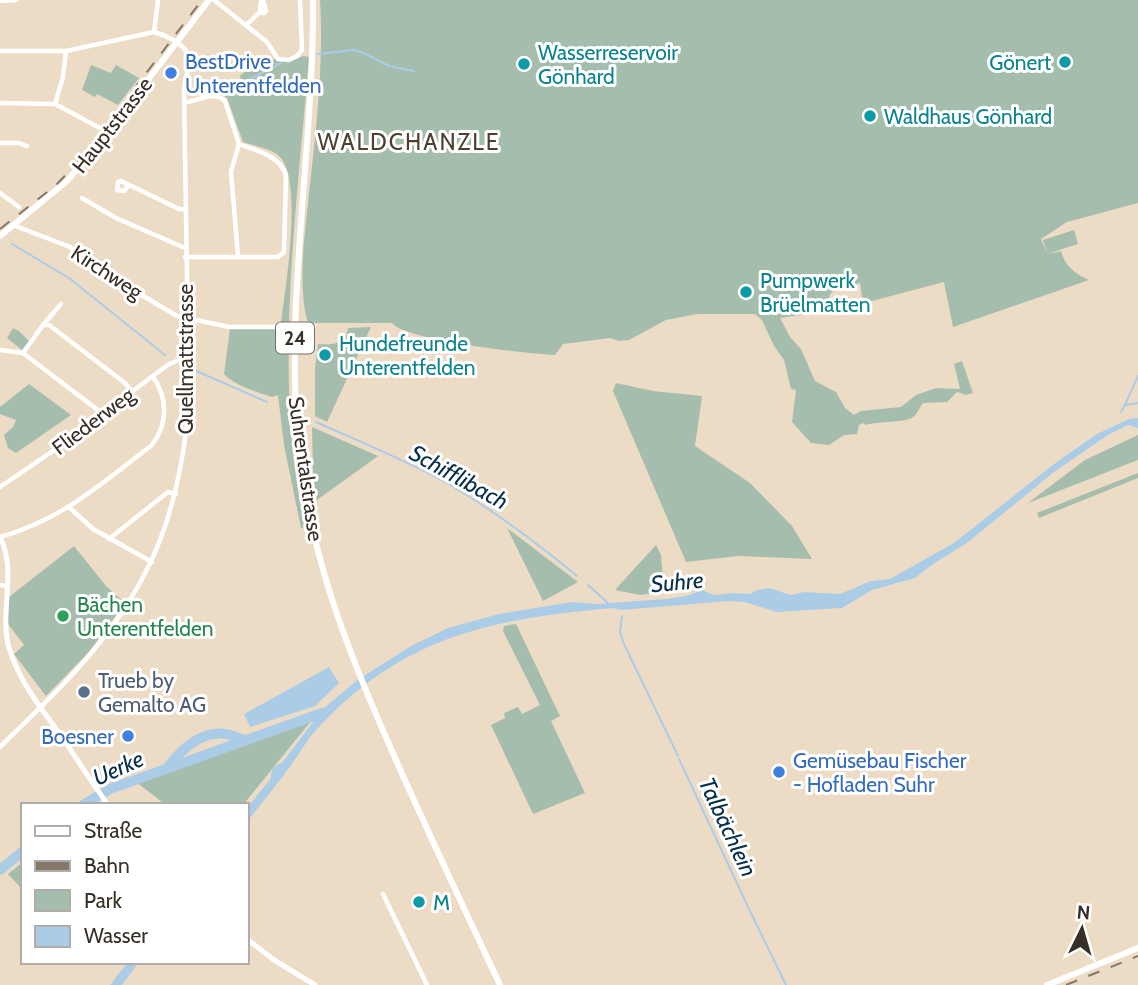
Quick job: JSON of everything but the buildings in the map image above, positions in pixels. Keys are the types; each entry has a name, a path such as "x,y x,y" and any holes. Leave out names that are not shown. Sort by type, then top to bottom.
{"main road":[{"name":"Hauptstrasse","path":"0,236 67,181 212,0"},
{"name":"Suhrentalstrasse","path":"313,1 311,102 296,313 298,429 306,501 329,596 354,664 500,985"},
{"path":"1047,985 1138,948"}],"street":[{"path":"0,1 16,0"},
{"path":"154,32 158,0"},
{"path":"212,0 267,41 278,59 289,60 298,57 302,50 300,0"},
{"path":"246,25 260,12"},
{"path":"0,51 66,51 154,32 176,43"},
{"name":"Quellmattstrasse","path":"0,747 85,661 114,625 152,562 176,494 184,452 188,406 184,88 190,59 187,50 176,43"},
{"path":"55,104 63,77 66,51"},
{"path":"184,103 214,95 221,96 225,101 239,144 231,172 238,256"},
{"path":"0,103 55,104 100,128"},
{"path":"0,143 27,146"},
{"path":"186,257 278,257 284,252 286,175 283,166 274,157 239,144"},
{"path":"129,185 179,209 185,209"},
{"path":"0,193 19,207"},
{"path":"82,198 116,218 185,248"},
{"name":"Kirchweg","path":"13,225 70,247 96,268 177,316 229,327 283,327"},
{"path":"23,352 61,304"},
{"path":"43,325 49,325 132,391"},
{"path":"305,327 314,327"},
{"path":"0,350 23,352 103,414"},
{"name":"Fliederweg","path":"0,487 153,376 178,359 187,357"},
{"path":"107,803 40,707 13,660 3,633 7,559 0,537 24,530 70,508 152,445 158,437 165,411 163,397 153,376"},
{"path":"109,539 168,492 176,494"},
{"path":"70,508 86,524 152,562"},
{"path":"383,894 427,985"},
{"path":"248,940 301,982 315,985"}],"green space":[{"path":"320,0 1138,0 1138,203 1067,222 1041,239 1047,253 1043,240 1074,230 1078,244 1047,254 1061,251 1071,269 1089,280 953,327 944,282 872,301 862,297 860,283 833,291 829,296 832,304 819,312 780,318 790,337 801,349 815,381 836,392 845,408 854,415 861,411 901,407 916,395 936,388 960,389 954,364 962,361 973,393 966,395 957,392 947,402 923,403 909,419 866,425 863,423 859,425 857,434 844,435 829,445 811,443 792,422 796,390 791,389 784,360 762,320 755,314 697,314 666,320 629,340 610,338 563,344 555,355 442,340 401,329 392,323 308,323 303,293 303,259 319,97"},
{"path":"309,57 290,293 289,353 295,470 305,528 301,528 284,445 278,395 272,397 246,388 224,374 230,329 283,329 281,323 291,235 290,187 286,168 279,156 267,149 243,142 227,98 217,92 241,79 240,76 261,62 271,59 292,60"},
{"path":"91,65 111,73 116,65 139,78 118,105 82,90"},
{"name":"Hundefreunde Unterentfelden","path":"371,327 327,422 315,416 318,344 341,341 348,328"},
{"path":"13,328 29,341 22,350 7,338"},
{"path":"616,383 653,391 702,396 695,446 750,483 792,526 812,559 738,556 686,562 613,391"},
{"path":"29,384 71,415 16,453 8,448 4,435 16,420 0,414 0,407"},
{"path":"312,427 378,456 317,500 313,475"},
{"path":"1138,435 1138,460 1028,503 1085,460"},
{"path":"1138,473 1138,478 1039,518 1037,513"},
{"path":"507,528 578,582 543,601"},
{"path":"656,545 661,555 664,592 640,595 615,590"},
{"name":"Bächen Unterentfelden","path":"74,546 106,586 125,603 88,653 46,696 14,654 24,645 8,624 9,597"},
{"path":"516,624 560,716 551,721 585,793 533,814 491,725 505,718 504,713 518,707 522,714 540,705 503,631 504,626"},
{"path":"311,721 245,803 163,803 136,782"},
{"path":"21,864 21,888 8,874"}],"water":[{"path":"1138,418 1138,428 1128,425 1108,435 1054,472 967,543 915,578 872,590 842,608 777,612 744,602 728,601 569,612 490,626 417,652 350,697 318,728 248,821 248,807 271,778 274,768 282,763 322,710 356,681 411,646 448,628 499,614 572,602 596,604 666,599 702,590 714,595 750,594 770,588 790,595 804,592 840,594 871,581 890,579 954,543 1058,461 1097,434 1129,419"},
{"path":"329,667 339,683 315,706 250,727 244,714"},
{"path":"126,964 138,964 122,985 110,985"}],"waterway":[{"path":"318,54 354,50 389,66 414,71"},
{"path":"225,92 281,63"},
{"name":"Schifflibach","path":"12,244 69,278 165,355"},
{"name":"Schifflibach","path":"194,370 267,402"},
{"path":"1125,405 1138,376"},
{"path":"1121,412 1125,405 1138,403"},
{"name":"Schifflibach","path":"316,422 449,484 514,527 577,576"},
{"path":"588,585 608,603"},
{"name":"Talbächlein","path":"622,616 620,632 623,642 678,756"},
{"name":"Uerke","path":"86,803 110,789 322,713"},
{"name":"Uerke","path":"169,766 187,746 203,737 221,734 246,740"},
{"name":"Talbächlein","path":"679,759 749,909"},
{"name":"Uerke","path":"0,870 21,853"},
{"name":"Talbächlein","path":"750,911 786,985"}],"tunnel":[{"path":"283,327 305,327"}],"railway":[{"path":"0,229 56,185 79,161 202,0"},
{"path":"1066,985 1138,956"}],"place":[{"name":"Gönert","path":"1065,62"},
{"name":"Wasserreservoir Gönhard","path":"524,64"},
{"name":"BestDrive Unterentfelden","path":"171,73"},
{"name":"Waldhaus Gönhard","path":"870,116"},
{"name":"Pumpwerk Brüelmatten","path":"746,292"},
{"name":"Hundefreunde Unterentfelden","path":"325,355"},
{"name":"Bächen Unterentfelden","path":"63,616"},
{"name":"Trueb by Gemalto AG","path":"84,692"},
{"name":"Boesner","path":"128,736"},
{"name":"Gemüsebau Fischer - Hofladen Suhr","path":"779,772"},
{"name":"M","path":"419,902"}],"district":[{"name":"WALDCHANZLE","path":"409,142"}],"water label":[{"name":"Suhre","path":"677,582"}]}
